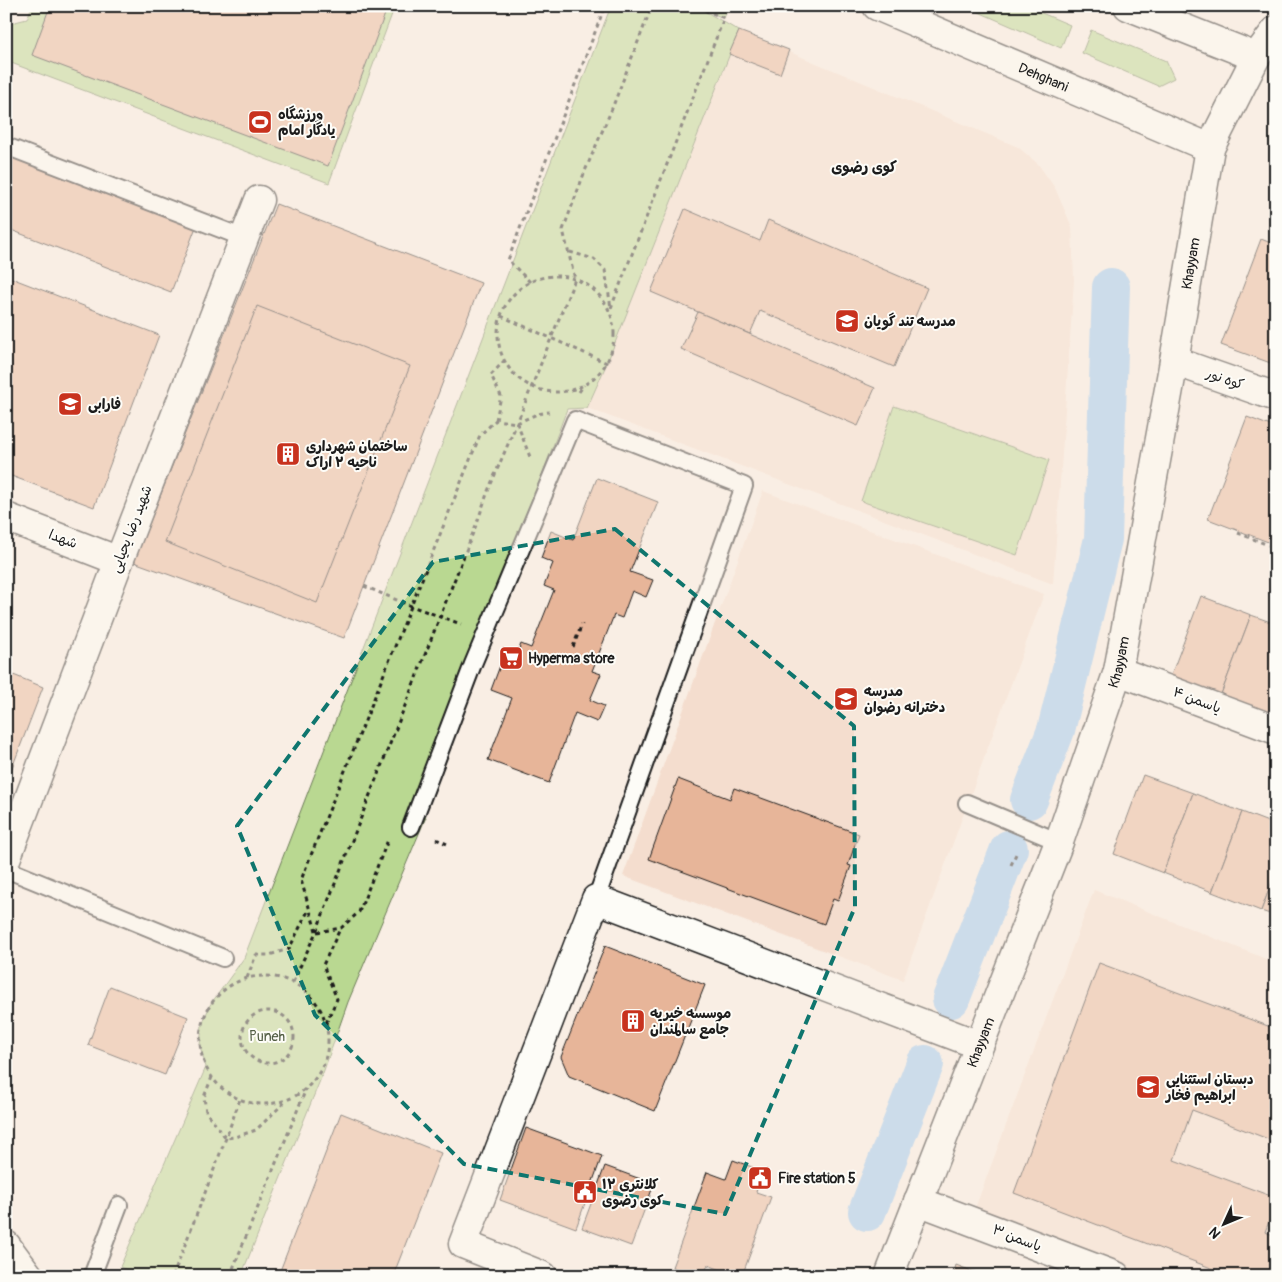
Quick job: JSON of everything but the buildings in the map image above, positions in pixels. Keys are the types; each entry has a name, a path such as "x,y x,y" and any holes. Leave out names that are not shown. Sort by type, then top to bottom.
{"street":[{"name":"Dehghani","path":"877,6 1210,148"},
{"path":"1128,6 1256,56"},
{"name":"Khayyam","path":"889,1276 1060,842 1118,670 1174,361 1210,148 1256,56 1276,30"},
{"name":"شهید رضا یحیایی","path":"6,859 119,560 259,200"},
{"name":"کوه نور","path":"1174,361 1276,397"},
{"name":"شهدا","path":"6,517 119,560"},
{"name":"یاسمن ۴","path":"1118,670 1276,730"},
{"path":"543,1276 463,1244 596,899 979,1045"},
{"name":"یاسمن ۳","path":"918,1201 1116,1276"},
{"path":"6,1246 29,1276"}],"lane":[{"path":"6,146 244,238"},
{"path":"411,827 485,636 575,420 744,486 596,899"},
{"path":"967,803 1060,842"},
{"path":"6,869 223,958"},
{"path":"92,1276 119,1205"}],"path":[{"path":"530,282 508,260 605,6"},
{"path":"293,982 316,932 488,491 576,279 563,230 584,171 652,6"},
{"path":"611,308 724,18 695,6"},
{"path":"569,252 594,259 605,270 614,324 614,344 607,363 597,376 584,385 558,392 544,391 532,386 521,380 511,371 499,346 498,331 501,316 507,302 517,291 530,282 545,276 560,275 576,279 588,285 611,308"},
{"path":"501,316 607,363"},
{"path":"316,932 301,880 480,435 496,420 501,396 491,375 505,360"},
{"path":"496,420 517,423"},
{"path":"1238,534 1276,548"},
{"path":"364,586 465,626 485,636"},
{"path":"572,647 582,624"},
{"path":"247,978 256,956 289,949 309,908"},
{"path":"326,1023 337,999 323,965 341,928"},
{"path":"226,1138 236,1137 256,1130 287,1100 303,1091 316,1077 325,1060 328,1042 326,1023 319,1007 308,992 293,982 278,977 262,976 247,978 233,984 220,993 210,1005 202,1025 200,1046 206,1067 224,1090 240,1099 255,1104 271,1104 287,1100"},
{"path":"270,1010 285,1017 291,1024 294,1032 292,1048 280,1061 273,1063 256,1061 243,1048 242,1030 246,1021 260,1011 270,1010"},
{"path":"212,1076 204,1097 206,1112 226,1138"},
{"path":"230,1276 307,1087"},
{"path":"173,1276 240,1099"}],"highlighted area":[{"path":"615,529 854,726 855,907 725,1214 464,1164 315,1015 237,826 433,562"}],"shaded area":[{"name":"مدرسه تند گویان","path":"739,31 1018,147 1038,164 1055,188 1072,227 1074,280 1053,584 587,408 607,363"},
{"name":"مدرسه دخترانه رضوان","path":"763,491 1044,594 903,980 623,876"},
{"name":"دبستان استثنایی ابراهیم فخار","path":"1094,890 1276,963 1276,1276 1147,1276 974,1211"}],"green space":[{"name":"ورزشگاه یادگار امام","path":"32,6 395,6 329,183 6,61 7,24 27,19"},
{"name":"Puneh","path":"611,6 729,6 724,18 701,9 739,31 607,363 587,408 567,409 414,812 426,817 348,1002 323,1073 241,1276 141,1276 120,1267 206,1067 200,1046 202,1025 210,1005 244,958"},
{"path":"965,6 1025,6 1070,25 1061,48"},
{"path":"1091,30 1166,61 1174,78 1158,86 1082,53"},
{"path":"894,406 1049,460 1017,555 861,501"}],"waterway":[{"path":"1029,800 1056,730 1103,539 1111,287"},
{"path":"951,999 1009,849"},
{"path":"867,1212 925,1064"}],"place":[{"name":"ورزشگاه یادگار امام","path":"260,122"},
{"name":"مدرسه تند گویان","path":"847,321"},
{"name":"فارابی","path":"70,404"},
{"name":"ساختمان شهرداری ناحیه ۲ اراک","path":"288,454"},
{"name":"Hyperma store","path":"511,658"},
{"name":"مدرسه دخترانه رضوان","path":"846,699"},
{"name":"موسسه خیریه جامع سالمندان","path":"633,1021"},
{"name":"دبستان استثنایی ابراهیم فخار","path":"1148,1087"},
{"name":"Fire station 5","path":"760,1178"},
{"name":"کلانتری ۱۲ کوی رضوی","path":"585,1192"}],"district":[{"name":"کوی رضوی","path":"864,167"}]}
